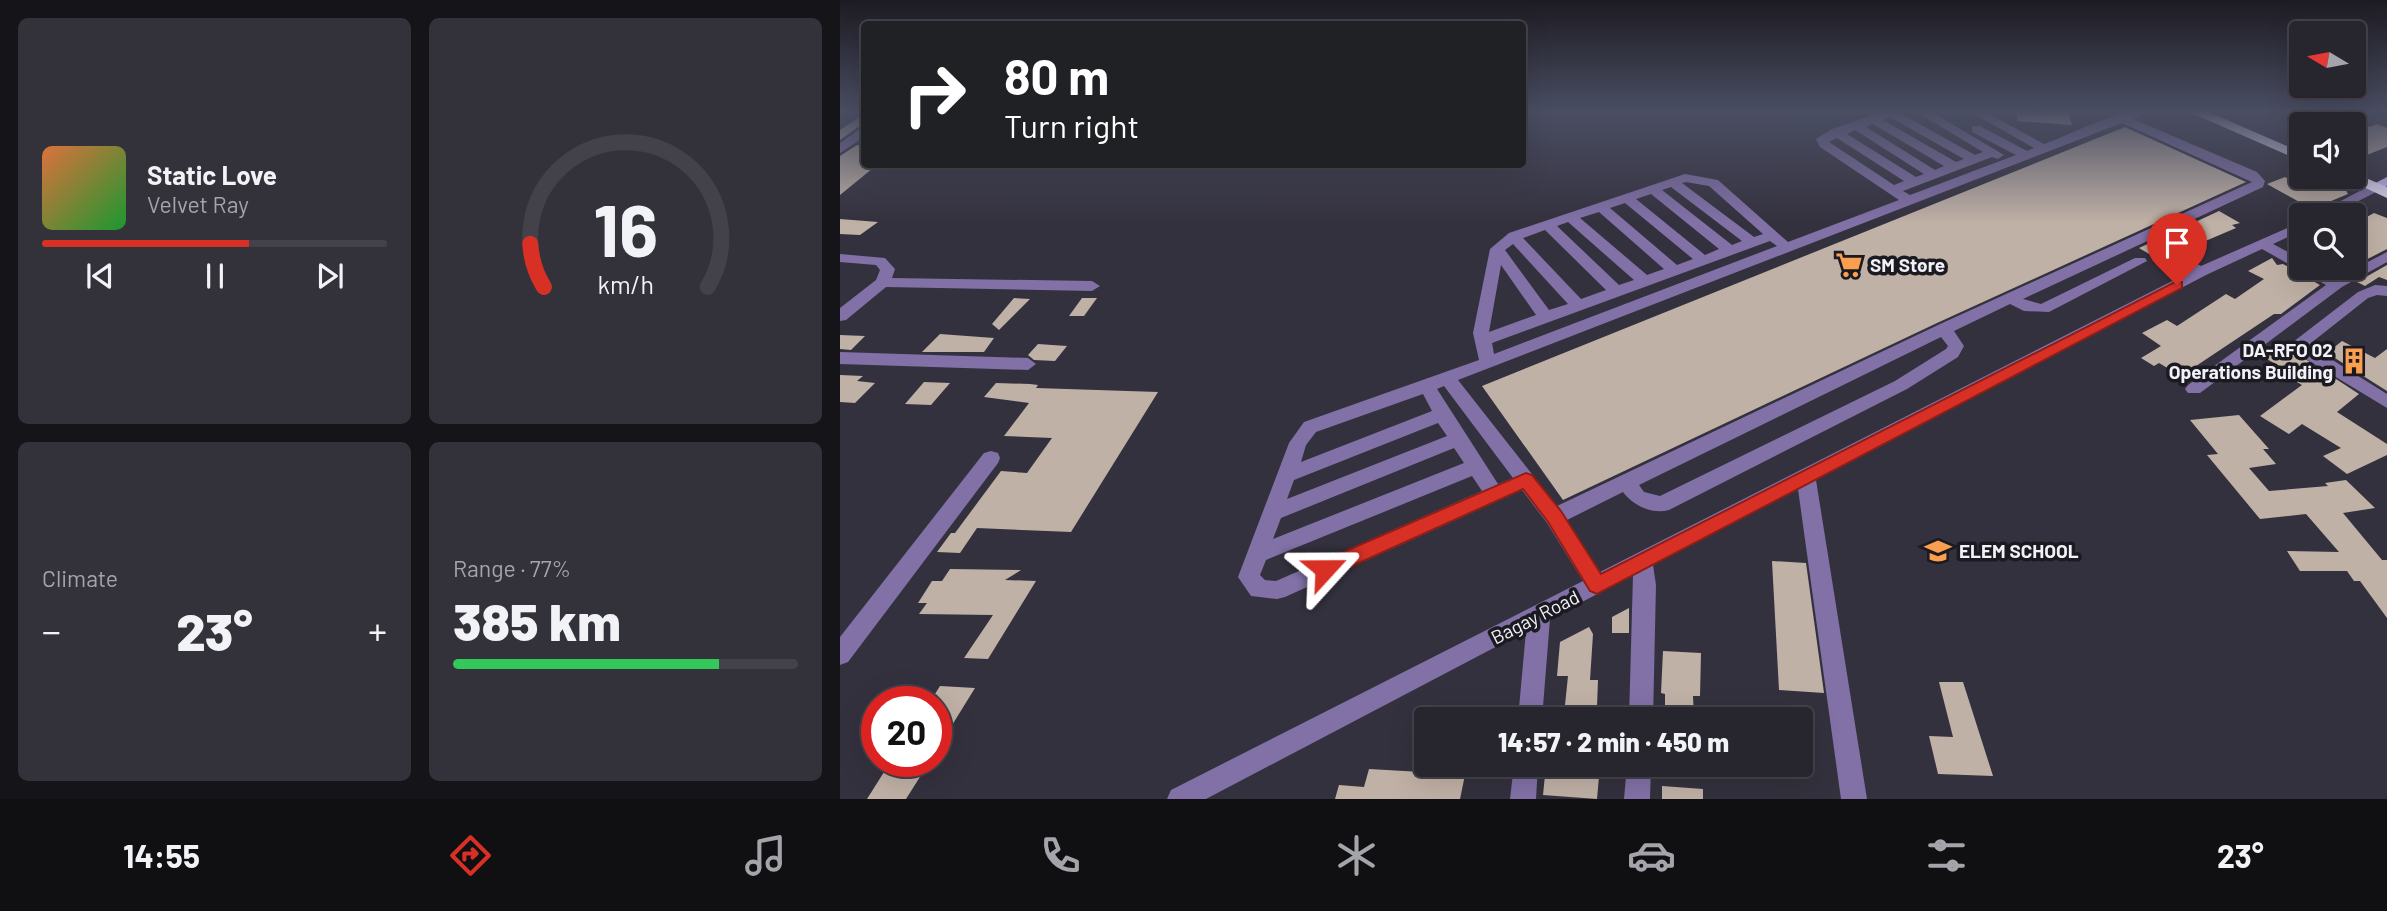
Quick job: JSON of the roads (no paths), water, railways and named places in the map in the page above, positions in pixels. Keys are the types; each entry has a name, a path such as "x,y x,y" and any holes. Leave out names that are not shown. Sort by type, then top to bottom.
{"highway":[{"path":"2366,182 2383,187"}],"street":[{"path":"1830,148 1908,200"},
{"path":"1862,148 1915,182"},
{"path":"1892,148 1935,175"},
{"path":"1923,148 1955,167"},
{"path":"1956,148 1974,159"},
{"path":"1987,148 2010,161"},
{"path":"2012,148 2025,155"},
{"path":"1526,480 1277,590 1259,589 1249,577 1298,443 1310,427 1427,386 2041,148"},
{"path":"1554,517 1944,328 2258,184 2259,181 2252,175 2191,148"},
{"path":"1892,190 1994,152"},
{"path":"1488,362 1481,333 1497,249 1514,236 1685,178 1713,183 1786,247"},
{"path":"1672,182 1752,242"},
{"path":"2348,203 2383,187"},
{"path":"1653,189 1729,250"},
{"path":"1626,197 1703,260"},
{"path":"1600,206 1674,270"},
{"path":"1570,216 1644,281"},
{"path":"1547,224 1616,291"},
{"name":"Bagay Road","path":"1180,799 2201,272 2289,232"},
{"path":"1483,340 1773,234"},
{"path":"1514,236 1578,306"},
{"path":"2139,239 2201,272"},
{"path":"2264,245 2289,259"},
{"path":"1497,249 1546,317"},
{"path":"2194,389 2337,284 2387,256"},
{"path":"840,258 880,261 888,269 882,282 840,316"},
{"path":"2093,260 2114,273"},
{"path":"2011,298 2024,306 2043,309 2140,261"},
{"path":"2329,280 2337,284"},
{"path":"882,282 1092,286"},
{"path":"2387,291 2375,290 2363,295 2301,342 2312,355 2387,402"},
{"path":"1627,483 1638,498 1662,503 1900,385 1951,353 1956,346 1944,328"},
{"path":"840,358 1028,364"},
{"path":"1447,378 1554,517 1597,585"},
{"path":"1427,386 1494,494"},
{"path":"1286,475 1442,414"},
{"path":"1272,513 1458,439"},
{"path":"840,655 991,458"},
{"path":"1258,554 1477,466"},
{"path":"1806,478 1854,799"},
{"path":"1641,707 1645,585 1642,562"},
{"path":"1531,707 1539,615"},
{"path":"1523,799 1525,777"},
{"path":"1637,799 1638,777"}],"place":[{"name":"SM Store","path":"1849,265"},
{"name":"DA-RFO 02 Operations Building","path":"2354,361"},
{"name":"ELEM SCHOOL","path":"1938,551"}]}
